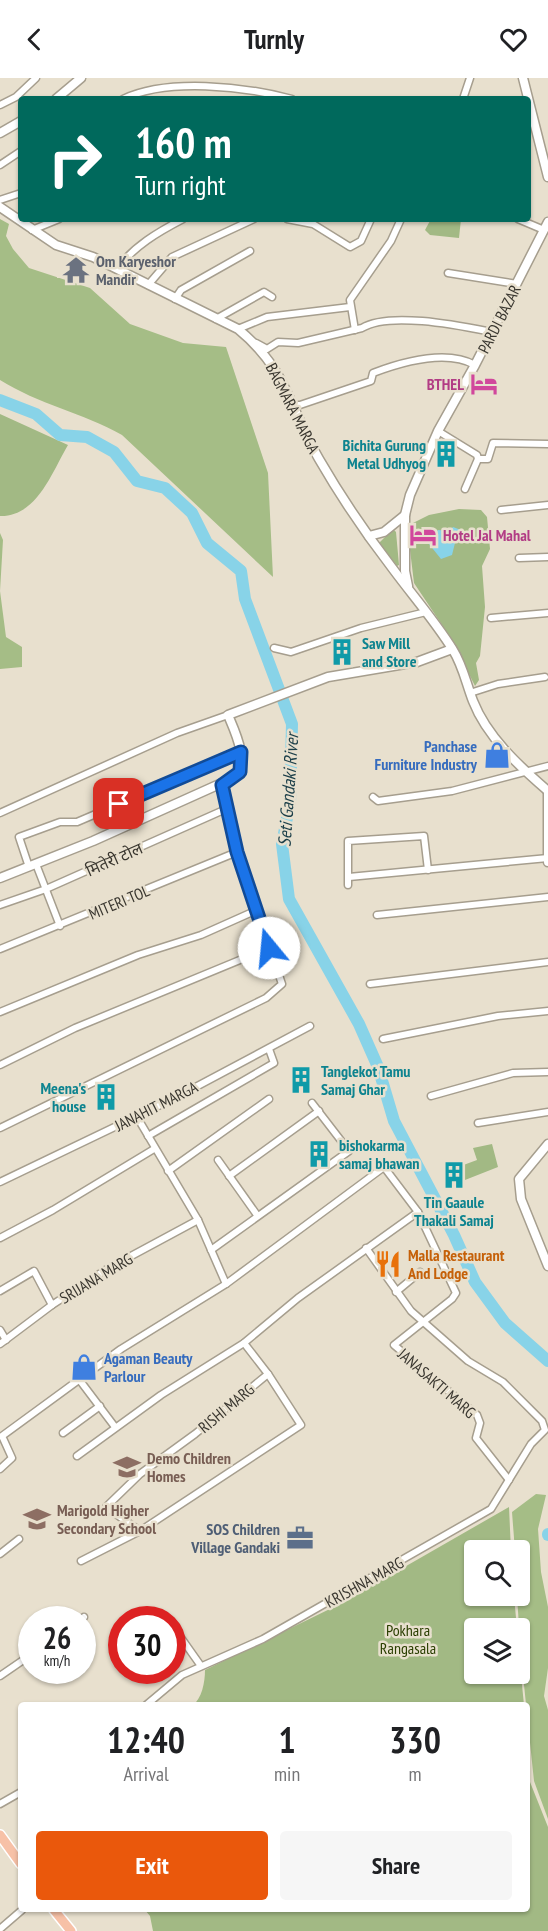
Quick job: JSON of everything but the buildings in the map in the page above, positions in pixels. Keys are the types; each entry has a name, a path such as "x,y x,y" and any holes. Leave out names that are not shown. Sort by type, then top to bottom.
{"main road":[{"path":"60,96 81,78"},
{"path":"523,78 528,96"},
{"path":"531,110 548,177"},
{"path":"0,133 18,123"},
{"name":"BAGMARA MARGA","path":"0,207 18,220"},
{"name":"BAGMARA MARGA","path":"20,222 56,244 93,257 238,329 255,343 277,370 310,445 369,536 453,649 470,693 486,724 524,771 548,792"},
{"name":"PARDI BAZAR","path":"409,588 405,571 405,515 410,495 438,431 476,365 546,226"},
{"path":"369,536 384,532 405,515"},
{"path":"222,785 240,772 241,752 228,715 346,672 417,662 453,649"},
{"name":"मितेरी टोल","path":"0,878 222,785"},
{"path":"548,792 548,860"},
{"path":"548,1144 519,1179 521,1199 548,1266"},
{"path":"0,1835 18,1860"},
{"path":"55,1912 68,1930"}],"street":[{"path":"0,105 16,97 36,78"},
{"path":"464,96 470,78"},
{"path":"126,96 132,91 178,79 233,84 280,96"},
{"path":"466,91 468,96"},
{"path":"0,165 18,153"},
{"path":"0,200 18,195"},
{"path":"32,231 52,222"},
{"path":"117,269 126,257 154,234 177,222"},
{"path":"148,285 172,257 248,222"},
{"path":"303,222 313,224 350,247 361,242 370,222"},
{"path":"355,330 350,300 390,241 400,222"},
{"path":"530,222 546,226"},
{"path":"175,299 181,290 249,250"},
{"path":"448,273 517,284"},
{"path":"216,319 264,292 272,297"},
{"path":"238,329 267,317 350,307"},
{"path":"255,343 267,349 278,342 298,342 355,330 369,324 411,320 492,332"},
{"path":"294,405 371,381 373,374 417,360 455,358 476,365"},
{"path":"438,431 477,454 478,459 465,489"},
{"path":"478,459 488,459 493,443 548,444"},
{"path":"501,510 548,505"},
{"path":"519,558 548,557"},
{"path":"274,648 291,652 361,628 426,612"},
{"path":"491,618 548,613"},
{"path":"470,693 498,684 545,676"},
{"path":"0,813 177,733 228,715"},
{"path":"60,926 46,889 19,837 60,822 76,822 241,752"},
{"path":"372,798 378,801 452,791 548,766"},
{"path":"0,1128 266,998 282,984 237,852 222,785"},
{"name":"मितेरी टोल","path":"0,905 46,889 226,809"},
{"path":"348,885 348,841 424,836 428,870"},
{"name":"MITERI TOL","path":"0,949 237,852"},
{"path":"349,877 548,860"},
{"path":"377,915 548,897"},
{"path":"0,1012 138,955 201,935 257,910"},
{"path":"0,1065 75,1028 269,948"},
{"path":"370,984 548,962"},
{"path":"383,1039 498,1016 548,1011"},
{"name":"JANAHIT MARGA","path":"0,1182 138,1117 310,1026"},
{"path":"148,1136 274,1064 269,1049"},
{"path":"431,1096 513,1072 548,1072"},
{"path":"168,1171 269,1099"},
{"path":"210,1250 349,1151 312,1103"},
{"path":"229,1176 319,1111"},
{"path":"478,1123 548,1112"},
{"path":"138,1117 154,1149 198,1220 226,1284"},
{"path":"0,1238 53,1210 154,1149"},
{"path":"218,1160 257,1215"},
{"path":"0,1469 12,1458 2,1436 78,1378 226,1284 384,1167 418,1212 456,1293 452,1299 423,1321 396,1292 366,1248"},
{"path":"77,1456 115,1427 244,1343 298,1298 418,1212"},
{"name":"SRIJANA MARG","path":"3,1342 52,1305 107,1269 198,1220"},
{"path":"0,1292 34,1271 52,1305"},
{"path":"396,1292 420,1272"},
{"name":"JANASAKTI MARG","path":"423,1321 394,1346 477,1415 480,1423 476,1438 509,1480"},
{"name":"KRISHNA MARG","path":"150,1702 182,1675 263,1639 453,1533 491,1509 531,1444 547,1430 542,1421 503,1382 468,1361 423,1321"},
{"path":"0,1330 3,1342"},
{"name":"RISHI MARG","path":"244,1343 268,1374 301,1425 140,1531 106,1507 140,1474 195,1434 268,1374"},
{"path":"78,1378 115,1427"},
{"path":"63,1432 100,1406"},
{"path":"81,1561 140,1531"},
{"path":"0,1554 19,1539"},
{"path":"186,1645 201,1666"},
{"path":"0,1676 18,1664"},
{"path":"0,1804 18,1794"},
{"path":"0,1929 20,1912"}],"green space":[{"path":"0,219 9,224 6,236 13,249 29,268 90,288 130,324 183,343 226,347 268,473 273,577 122,435 92,420 30,396 0,380"},
{"path":"429,222 461,222 459,238 430,235 425,230"},
{"path":"0,414 68,445 49,480 34,501 13,514 0,516"},
{"path":"459,509 481,510 487,517 490,549 482,566 485,607 480,656 476,663 479,680 475,686 452,640 414,583 409,542 409,530 413,523 429,515"},
{"path":"393,529 396,532 399,565 397,566 379,543"},
{"path":"0,533 3,540 0,591"},
{"path":"0,591 6,637 22,647 22,667 0,669"},
{"path":"492,1144 498,1167 465,1180 458,1167 477,1160 473,1148"},
{"path":"536,1494 546,1495 538,1529 541,1572 548,1607 548,1668 544,1696 548,1710 548,1819 534,1781 530,1743 530,1702 526,1702 524,1684 530,1684 530,1618 518,1618 518,1606 530,1606 530,1540 514,1540 512,1512"},
{"name":"Pokhara Rangasala","path":"509,1507 510,1540 464,1540 464,1606 515,1606 516,1618 464,1618 464,1684 522,1684 524,1702 196,1702 202,1690 205,1670 340,1604"},
{"path":"530,1782 548,1827 548,1931 153,1931 150,1916 147,1912 530,1912"}],"water":[{"path":"453,527 461,530 460,537 456,539 452,555 441,559 429,544 430,538 438,530 449,531"}],"waterway":[{"name":"Seti Gandaki River","path":"0,400 36,414 60,435 87,437 114,452 137,481 165,488 192,513 207,543 241,571 245,599 292,724 290,802 282,844 289,899 359,1024 378,1067 394,1121 454,1235 475,1282 505,1323 548,1361"}],"place":[{"name":"Om Karyeshor Mandir","path":"76,270"},
{"name":"BTHEL","path":"484,384"},
{"name":"Bichita Gurung Metal Udhyog","path":"446,454"},
{"name":"Hotel Jal Mahal","path":"423,535"},
{"name":"Saw Mill and Store","path":"342,652"},
{"name":"Panchase Furniture Industry","path":"497,755"},
{"name":"Tanglekot Tamu Samaj Ghar","path":"301,1080"},
{"name":"Meena's house","path":"106,1097"},
{"name":"bishokarma samaj bhawan","path":"319,1154"},
{"name":"Tin Gaaule Thakali Samaj","path":"454,1175"},
{"name":"Malla Restaurant And Lodge","path":"388,1264"},
{"name":"Agaman Beauty Parlour","path":"84,1367"},
{"name":"Demo Children Homes","path":"127,1467"},
{"name":"Marigold Higher Secondary School","path":"37,1519"},
{"name":"SOS Children Village Gandaki","path":"300,1538"}],"route":[{"path":"119,804 241,752 240,772 222,785 237,852 269,948"}]}
